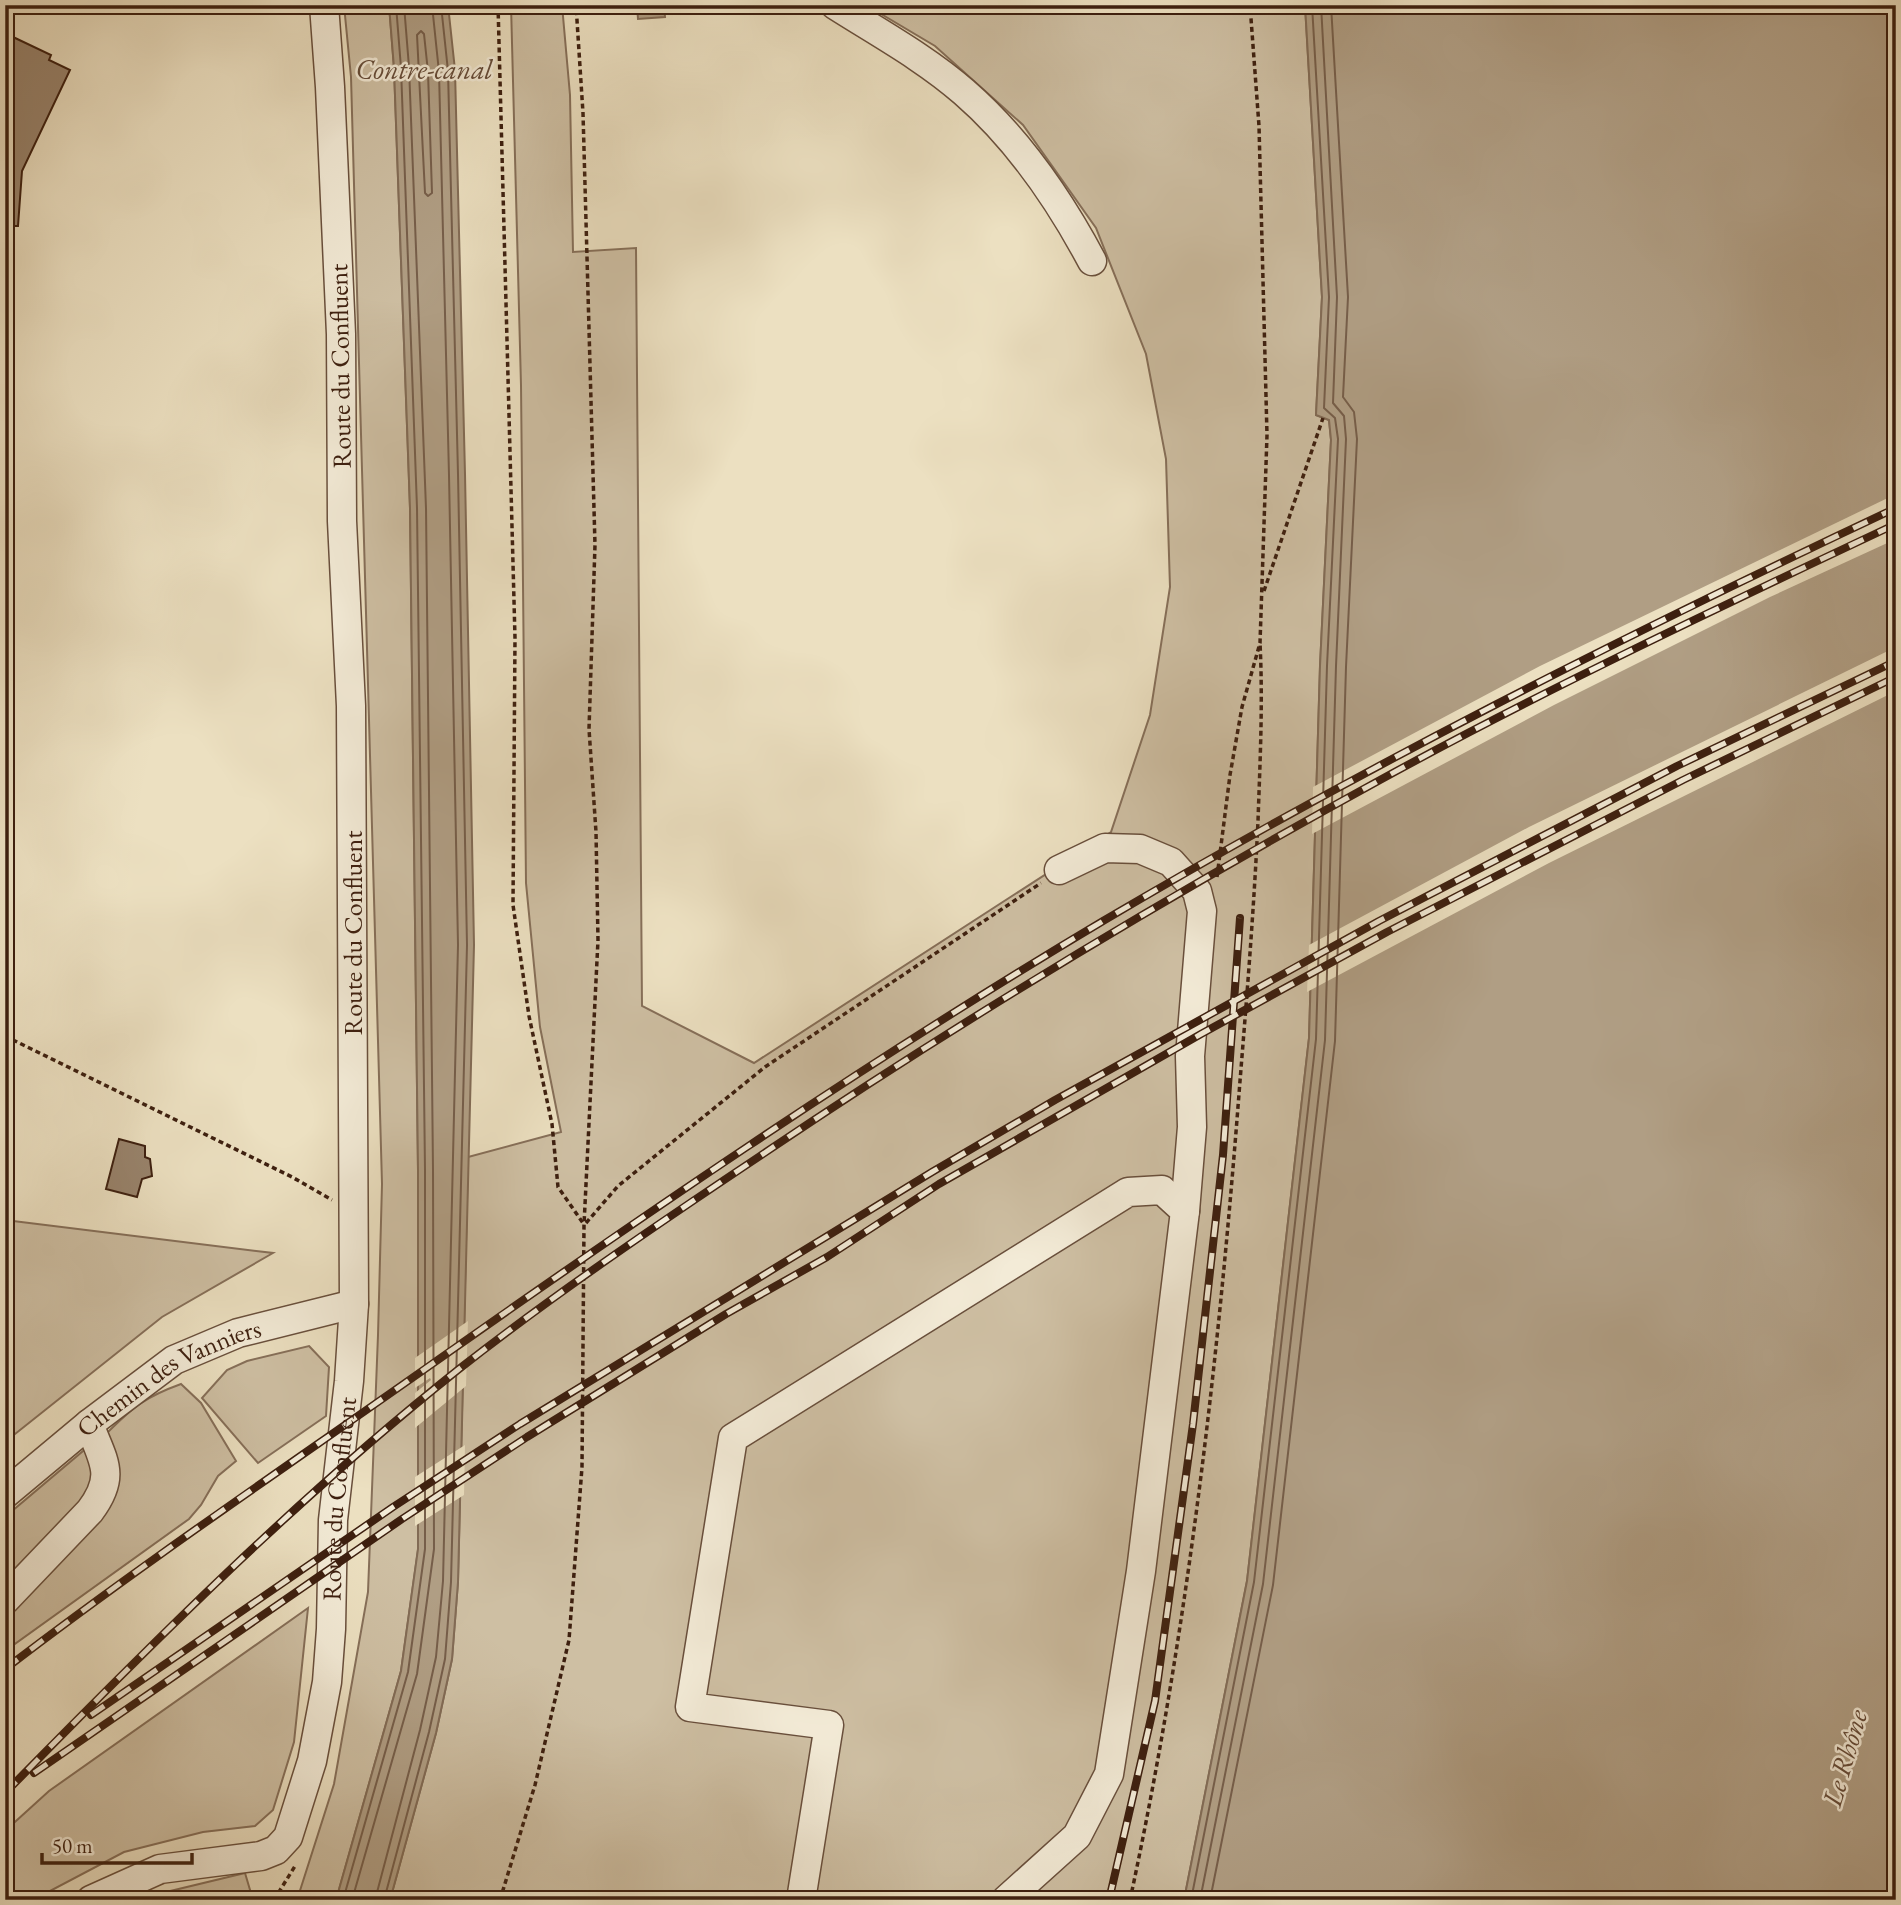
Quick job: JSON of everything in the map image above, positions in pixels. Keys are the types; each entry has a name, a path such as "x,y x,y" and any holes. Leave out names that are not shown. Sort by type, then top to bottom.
{"street":[{"name":"Route du Confluent","path":"90,1900 160,1869 261,1856 276,1850 288,1837 312,1760 327,1682 333,1520 349,1381 354,1304 355,1213 351,706 342,521 341,321 324,5"},
{"path":"835,5 922,61 964,92 1012,140 1070,219 1092,261"},
{"path":"1006,1900 1077,1836 1109,1774 1141,1571 1185,1211 1192,1127 1191,1056 1202,911 1197,891 1171,862 1140,849 1105,848 1059,870"},
{"path":"801,1900 828,1725 690,1707 733,1438 1128,1192 1161,1190 1185,1211"},
{"name":"Chemin des Vanniers","path":"5,1494 89,1424 174,1360 238,1333 354,1304"},
{"path":"5,1600 101,1497 107,1480 103,1460 89,1424"}],"path":[{"path":"498,5 515,638 513,905 529,1016 552,1124 558,1187 584,1225"},
{"path":"500,1900 535,1785 569,1640 582,1466 584,1225 598,940 596,832 589,729 594,545 583,113 576,5"},
{"path":"1130,1900 1147,1819 1198,1506 1228,1234 1252,930 1263,703 1260,643 1267,435 1259,126 1250,5"},
{"path":"1262,596 1323,418"},
{"path":"1202,911 1216,886 1230,775 1242,707 1260,643"},
{"path":"584,1225 618,1186 765,1067 1059,870"},
{"path":"5,1036 292,1177 355,1213"},
{"path":"274,1900 282,1886"}],"shaded area":[{"path":"344,5 389,5 394,68 410,508 418,1170 418,1550 401,1671 336,1900 297,1900 334,1784 368,1592 382,1184 351,77"},
{"path":"511,5 562,5 570,95 573,252 636,248 642,1006 754,1063 1111,832 1150,715 1170,587 1166,459 1146,354 1096,228 1023,125 935,46 866,5 1305,5 1322,297 1316,415 1329,420 1331,440 1320,666 1309,1038 1247,1581 1184,1900 390,1900 436,1733 452,1659 458,1582 468,1157 561,1132 540,1027 526,883 521,385"},
{"path":"5,1220 273,1253 162,1317 5,1442"},
{"path":"309,1346 329,1367 326,1416 258,1463 202,1398 227,1370 247,1361"},
{"path":"181,1384 201,1403 236,1461 218,1476 201,1505 189,1519 5,1651 5,1614 102,1511 107,1433 140,1404"},
{"path":"89,1446 101,1478 5,1589 5,1517"},
{"path":"308,1608 294,1742 273,1810 255,1826 203,1832 124,1852 33,1900 5,1900 5,1831 49,1791"},
{"path":"245,1873 253,1900 147,1900 162,1893"}],"water":[{"name":"Contre-canal","path":"389,5 448,5 455,70 474,945 458,1582 452,1659 436,1733 390,1900 336,1900 401,1671 418,1549 418,1170 410,508 394,68"},
{"path":"637,5 664,5 665,17 638,19"},
{"name":"Le Rhône","path":"1305,5 1896,5 1896,1900 1184,1900 1247,1581 1309,1038 1320,666 1331,440 1329,420 1316,415 1322,297"}],"pier":[{"path":"1896,494 1896,539 1770,597 1554,705 1312,834 1313,787 1540,666"},
{"path":"1896,647 1896,691 1549,863 1307,992 1309,945 1529,827"},
{"path":"468,1321 466,1386 415,1428 415,1393 431,1380 430,1378 415,1388 415,1358"},
{"path":"465,1445 464,1495 415,1526 415,1477"}],"building":[{"path":"13,37 51,55 49,60 70,70 22,171 18,226 5,226 5,39 11,42"},
{"path":"119,1139 145,1146 145,1157 150,1159 152,1176 142,1179 137,1197 106,1189"}],"railway":[{"path":"5,1669 153,1560 576,1263 750,1145 1013,975 1200,865 1396,757 1594,654 1896,508"},
{"path":"5,1793 114,1682 226,1574 399,1418 533,1313 835,1106 988,1008 1143,914 1443,746 1571,680 1896,524"},
{"path":"91,1715 393,1507 520,1424 932,1172 1055,1100 1379,921 1677,766 1896,661"},
{"path":"34,1773 402,1519 527,1437 726,1314 827,1257 939,1184 1201,1034 1387,932 1683,780 1896,677"},
{"path":"1109,1900 1155,1701 1193,1424 1223,1155 1240,918"}]}
